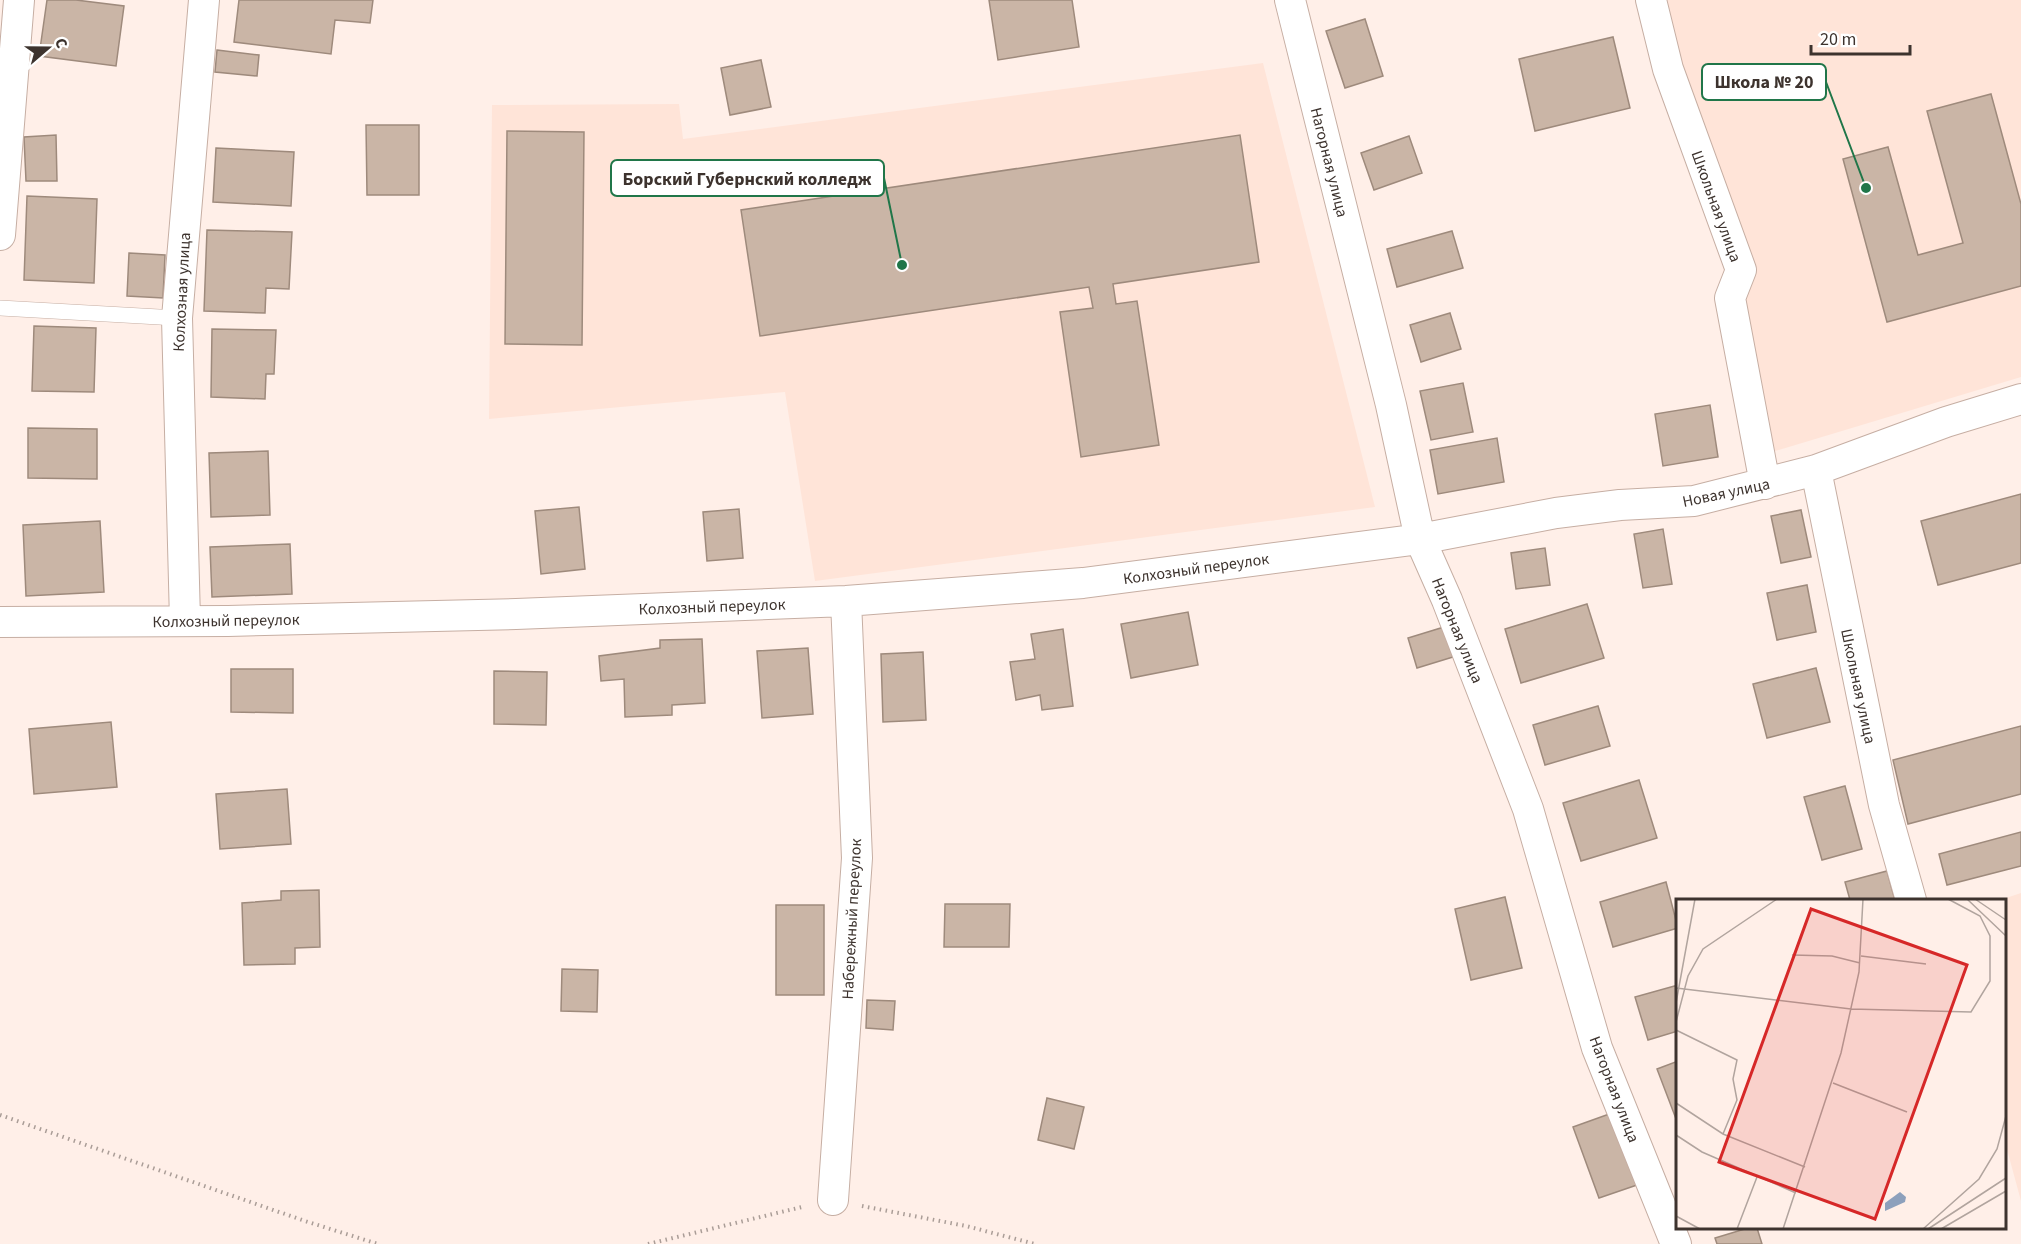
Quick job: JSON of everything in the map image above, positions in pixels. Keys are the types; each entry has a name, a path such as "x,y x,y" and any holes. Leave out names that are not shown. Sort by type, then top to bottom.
{"street":[{"path":"0,235 19,0"},
{"name":"Колхозная улица","path":"185,620 177,318 204,0"},
{"name":"Нагорная улица","path":"1290,0 1391,405 1420,539 1447,600 1528,809 1597,1048 1676,1244"},
{"name":"Школьная улица","path":"1651,0 1668,69 1741,270 1730,298 1765,484"},
{"name":"Новая улица","path":"1420,539 1566,512 1620,505 1694,501 1816,470 1946,422 2021,399"},
{"name":"Школьная улица","path":"1816,470 1884,805 1911,899"},
{"name":"Колхозный переулок","path":"0,622 516,614 846,601 1083,583 1420,539"},
{"name":"Набережный переулок","path":"833,1200 857,858 846,601"}],"lane":[{"path":"0,308 177,318"}],"path":[{"path":"0,1115 305,1221 378,1244"}],"shaded area":[{"path":"1667,0 2021,0 2021,377 1772,452"},
{"path":"1263,63 1375,507 815,581 785,392 489,419 492,105 679,104 683,139"},
{"path":"2021,893 2021,1201 2006,1146 2006,899 2003,899"}],"building":[{"path":"47,0 76,0 124,6 116,66 39,56"},
{"path":"239,0 373,0 370,23 335,20 331,54 234,42"},
{"path":"989,0 1072,0 1079,47 998,60"},
{"path":"1365,19 1383,76 1345,88 1326,31"},
{"path":"1613,37 1630,108 1535,131 1519,59"},
{"path":"217,50 259,55 257,76 215,72"},
{"path":"761,60 771,107 730,115 721,68"},
{"path":"1991,94 2021,204 2021,286 1887,322 1843,159 1888,147 1918,255 1963,243 1927,111"},
{"path":"366,125 419,125 419,195 367,195"},
{"path":"507,131 584,132 582,345 505,344"},
{"path":"56,135 57,181 26,181 24,137"},
{"path":"1240,135 1259,262 1113,284 1116,304 1137,301 1159,445 1081,457 1060,312 1093,308 1089,287 760,336 741,210"},
{"path":"1409,136 1422,173 1374,190 1361,153"},
{"path":"216,148 294,152 291,206 213,202"},
{"path":"27,196 97,199 94,283 24,280"},
{"path":"207,230 292,232 289,289 266,288 265,313 204,311"},
{"path":"1452,231 1463,268 1397,287 1387,249"},
{"path":"129,253 165,255 163,298 127,296"},
{"path":"1450,313 1461,349 1421,362 1410,325"},
{"path":"34,326 96,328 94,392 32,391"},
{"path":"212,329 276,330 274,374 266,374 265,399 211,397"},
{"path":"1463,383 1473,432 1431,440 1420,391"},
{"path":"1710,405 1718,457 1663,466 1655,414"},
{"path":"28,428 97,429 97,479 28,478"},
{"path":"1497,438 1504,482 1438,494 1430,450"},
{"path":"268,451 270,515 211,517 209,453"},
{"path":"2021,494 2021,563 1938,585 1921,521"},
{"path":"579,507 585,569 541,574 535,511"},
{"path":"739,509 743,558 707,561 703,512"},
{"path":"1801,510 1811,557 1781,563 1771,516"},
{"path":"100,521 104,592 26,596 23,525"},
{"path":"1663,529 1672,584 1643,588 1634,534"},
{"path":"290,544 292,594 212,597 210,547"},
{"path":"1545,548 1550,585 1516,589 1511,553"},
{"path":"1807,585 1816,632 1777,640 1767,593"},
{"path":"1587,604 1604,658 1521,683 1505,629"},
{"path":"1188,612 1198,665 1131,678 1121,624"},
{"path":"1444,627 1453,657 1417,668 1408,638"},
{"path":"1063,629 1073,706 1042,710 1040,695 1016,700 1010,662 1035,659 1031,634"},
{"path":"702,639 705,703 672,705 672,715 625,717 624,679 601,681 599,656 660,648 660,640"},
{"path":"808,648 813,714 762,718 757,651"},
{"path":"923,652 926,720 883,722 881,654"},
{"path":"1816,668 1830,722 1767,738 1753,684"},
{"path":"231,669 293,669 293,713 231,712"},
{"path":"494,671 547,672 546,725 494,724"},
{"path":"1598,706 1610,746 1545,765 1533,725"},
{"path":"111,722 117,787 34,794 29,729"},
{"path":"2021,726 2021,794 1908,824 1893,760"},
{"path":"1639,780 1657,838 1581,861 1563,803"},
{"path":"1845,786 1862,849 1822,860 1804,797"},
{"path":"287,789 291,844 220,849 216,794"},
{"path":"2021,832 2021,866 1947,885 1939,854"},
{"path":"1887,871 1895,899 1850,899 1845,882"},
{"path":"1666,882 1676,929 1613,947 1600,902"},
{"path":"319,890 320,947 295,948 295,964 244,965 242,903 281,900 281,891"},
{"path":"1505,897 1522,968 1471,980 1455,909"},
{"path":"945,904 1010,904 1009,947 944,947"},
{"path":"776,905 824,905 824,995 776,995"},
{"path":"562,969 598,970 597,1012 561,1011"},
{"path":"1676,986 1676,1032 1648,1040 1635,997"},
{"path":"867,1000 895,1001 893,1030 866,1028"},
{"path":"1676,1062 1676,1119 1657,1069"},
{"path":"1047,1098 1084,1107 1074,1149 1038,1140"},
{"path":"1612,1113 1637,1185 1599,1198 1573,1127"},
{"path":"1745,1229 1757,1229 1762,1244 1717,1244 1715,1238"}],"place":[{"name":"Школа № 20","path":"1866,188"},
{"name":"Борский Губернский колледж","path":"902,265"}]}
